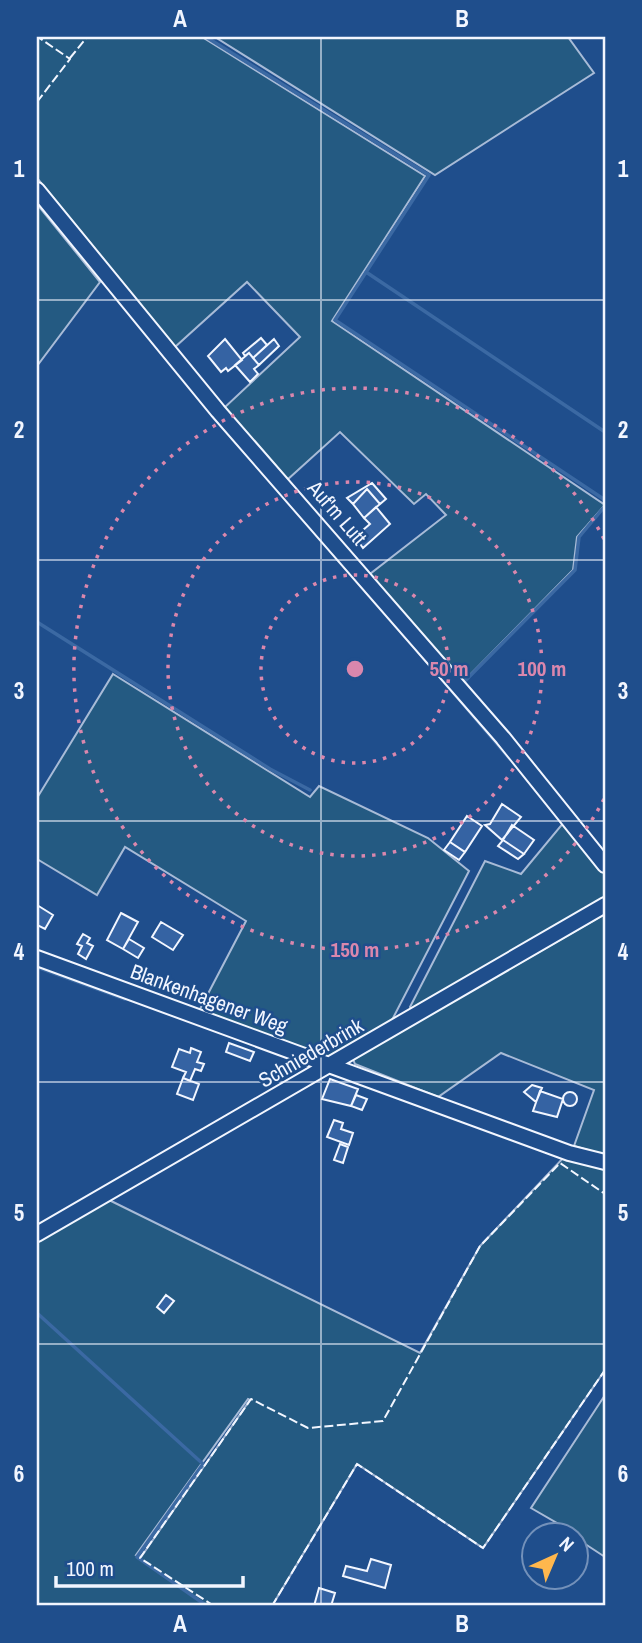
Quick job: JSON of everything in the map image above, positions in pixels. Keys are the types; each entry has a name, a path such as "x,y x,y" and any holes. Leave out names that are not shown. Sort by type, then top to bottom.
{"street":[{"name":"Auf'm Lutt","path":"37,190 218,411 503,738 605,865"},
{"name":"Schniederbrink","path":"37,1234 605,905"},
{"name":"Blankenhagener Weg","path":"37,958 569,1153 605,1162"}],"shaded area":[{"path":"37,37 202,37 425,176 332,321 605,505 577,537 573,570 462,683 370,574 446,515 426,494 414,504 340,432 287,480 224,408 300,337 247,282 175,347 37,178"},
{"path":"215,37 568,37 594,73 435,175"},
{"path":"37,204 100,282 37,366"},
{"path":"113,674 310,797 319,786 428,838 469,871 392,1020 328,1059 199,1011 246,921 125,847 97,895 37,859 37,798"},
{"path":"564,822 605,873 605,897 413,1012 410,1007 485,861 521,874"},
{"path":"605,914 605,1155 574,1146 594,1090 501,1053 438,1097 355,1064 353,1059"},
{"path":"564,1157 605,1168 605,1370 483,1548 357,1464 272,1606 37,1606 37,1242 109,1200 420,1353 480,1246","holes":["248,1399 250,1400 141,1557 136,1555"]},
{"path":"605,1395 605,1557 590,1547 590,1520 552,1520 531,1508"}],"building":[{"path":"261,338 267,345 253,358 249,353 245,356 243,353"},
{"path":"225,339 242,360 228,371 226,368 221,372 208,356"},
{"path":"274,339 279,346 259,365 253,358"},
{"path":"249,353 259,365 254,369 258,374 250,382 235,365"},
{"path":"372,483 386,499 380,504 367,489 353,504 347,498"},
{"path":"367,489 380,504 364,518 353,504"},
{"path":"376,507 390,524 363,548 355,537 370,524 364,518"},
{"path":"502,804 521,817 502,840 485,825 490,824"},
{"path":"467,816 482,826 465,852 450,842"},
{"path":"512,825 534,840 524,854 503,840"},
{"path":"503,840 524,854 518,859 498,846"},
{"path":"450,842 465,852 459,860 444,850"},
{"path":"37,905 53,915 45,929 37,925"},
{"path":"121,913 138,922 123,949 107,940"},
{"path":"161,922 183,935 173,950 152,937"},
{"path":"83,934 90,938 87,943 93,946 86,959 78,954 82,946 77,944"},
{"path":"129,939 144,948 138,958 123,949"},
{"path":"229,1043 254,1052 250,1061 226,1052"},
{"path":"191,1048 201,1052 197,1062 204,1064 201,1071 195,1069 190,1081 183,1078 186,1072 172,1067 179,1049 190,1053"},
{"path":"183,1078 199,1084 193,1100 177,1094"},
{"path":"330,1079 358,1089 351,1106 322,1099"},
{"path":"532,1085 542,1088 536,1102 524,1092"},
{"path":"540,1091 563,1099 557,1117 533,1111"},
{"path":"570,1092 575,1094 575,1104 570,1106 565,1104 563,1099 565,1094"},
{"path":"356,1095 367,1099 362,1110 351,1106"},
{"path":"334,1120 343,1123 341,1129 353,1133 349,1145 327,1137"},
{"path":"340,1144 348,1147 343,1163 334,1160"},
{"path":"166,1295 174,1301 164,1313 157,1307"},
{"path":"371,1559 391,1565 385,1588 343,1576 346,1566 367,1571"},
{"path":"319,1588 335,1593 331,1606 314,1606"}],"waterway":[{"path":"206,37 429,175 335,320 605,500"},
{"path":"52,219 68,239"},
{"path":"366,272 605,432"},
{"path":"462,684 575,570 579,537 605,506"},
{"path":"37,622 270,769 310,790"},
{"path":"418,651 510,759"},
{"path":"37,967 125,999"},
{"path":"37,1313 203,1464 137,1557 207,1606"}],"fence":[{"path":"37,102 70,59 38,37"},
{"path":"70,58 87,37"},
{"path":"214,1606 140,1558 251,1399 308,1428 383,1421 480,1246 560,1163 605,1194"},
{"path":"272,1606 357,1464 483,1548 605,1370"}]}
